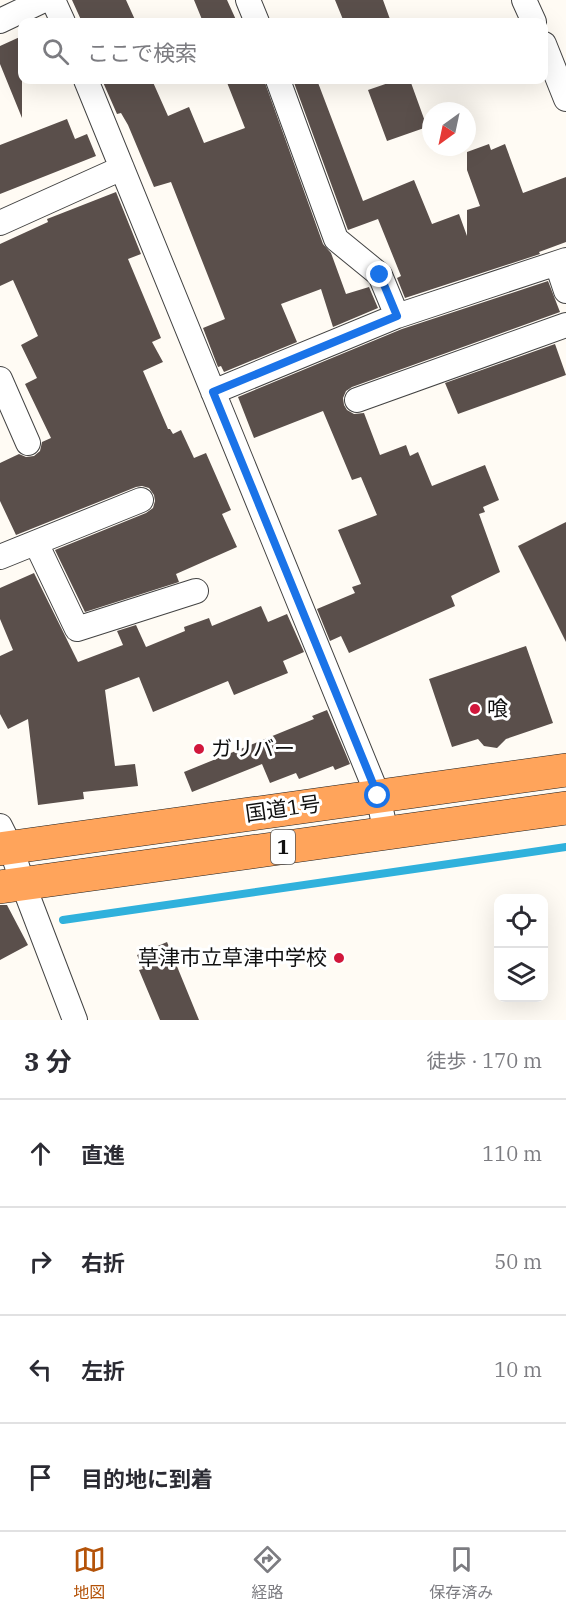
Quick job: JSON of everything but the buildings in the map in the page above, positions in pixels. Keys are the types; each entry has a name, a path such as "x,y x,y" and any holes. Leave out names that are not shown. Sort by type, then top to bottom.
{"highway":[{"name":"国道1号","path":"4,841 378,796 566,770"},
{"name":"国道1号","path":"11,886 566,808"}],"street":[{"path":"0,21 44,0"},
{"path":"53,0 61,18"},
{"path":"248,0 255,18"},
{"path":"524,0 532,18"},
{"path":"548,56 566,99"},
{"path":"88,84 378,796 386,833"},
{"path":"279,84 336,239 380,275 397,316"},
{"path":"0,223 122,168"},
{"path":"213,392 397,316 561,262 566,291"},
{"path":"357,400 566,325"},
{"path":"0,379 28,443"},
{"path":"0,557 141,500"},
{"path":"36,543 77,629 196,591"},
{"path":"4,841 11,886 75,1020"}],"waterway":[{"path":"63,920 566,847"}],"place":[{"name":"喰","path":"475,709"},
{"name":"ガリバー","path":"199,749"},
{"name":"草津市立草津中学校","path":"339,958"}],"route":[{"path":"378,796 213,392 397,316 380,275"}]}
